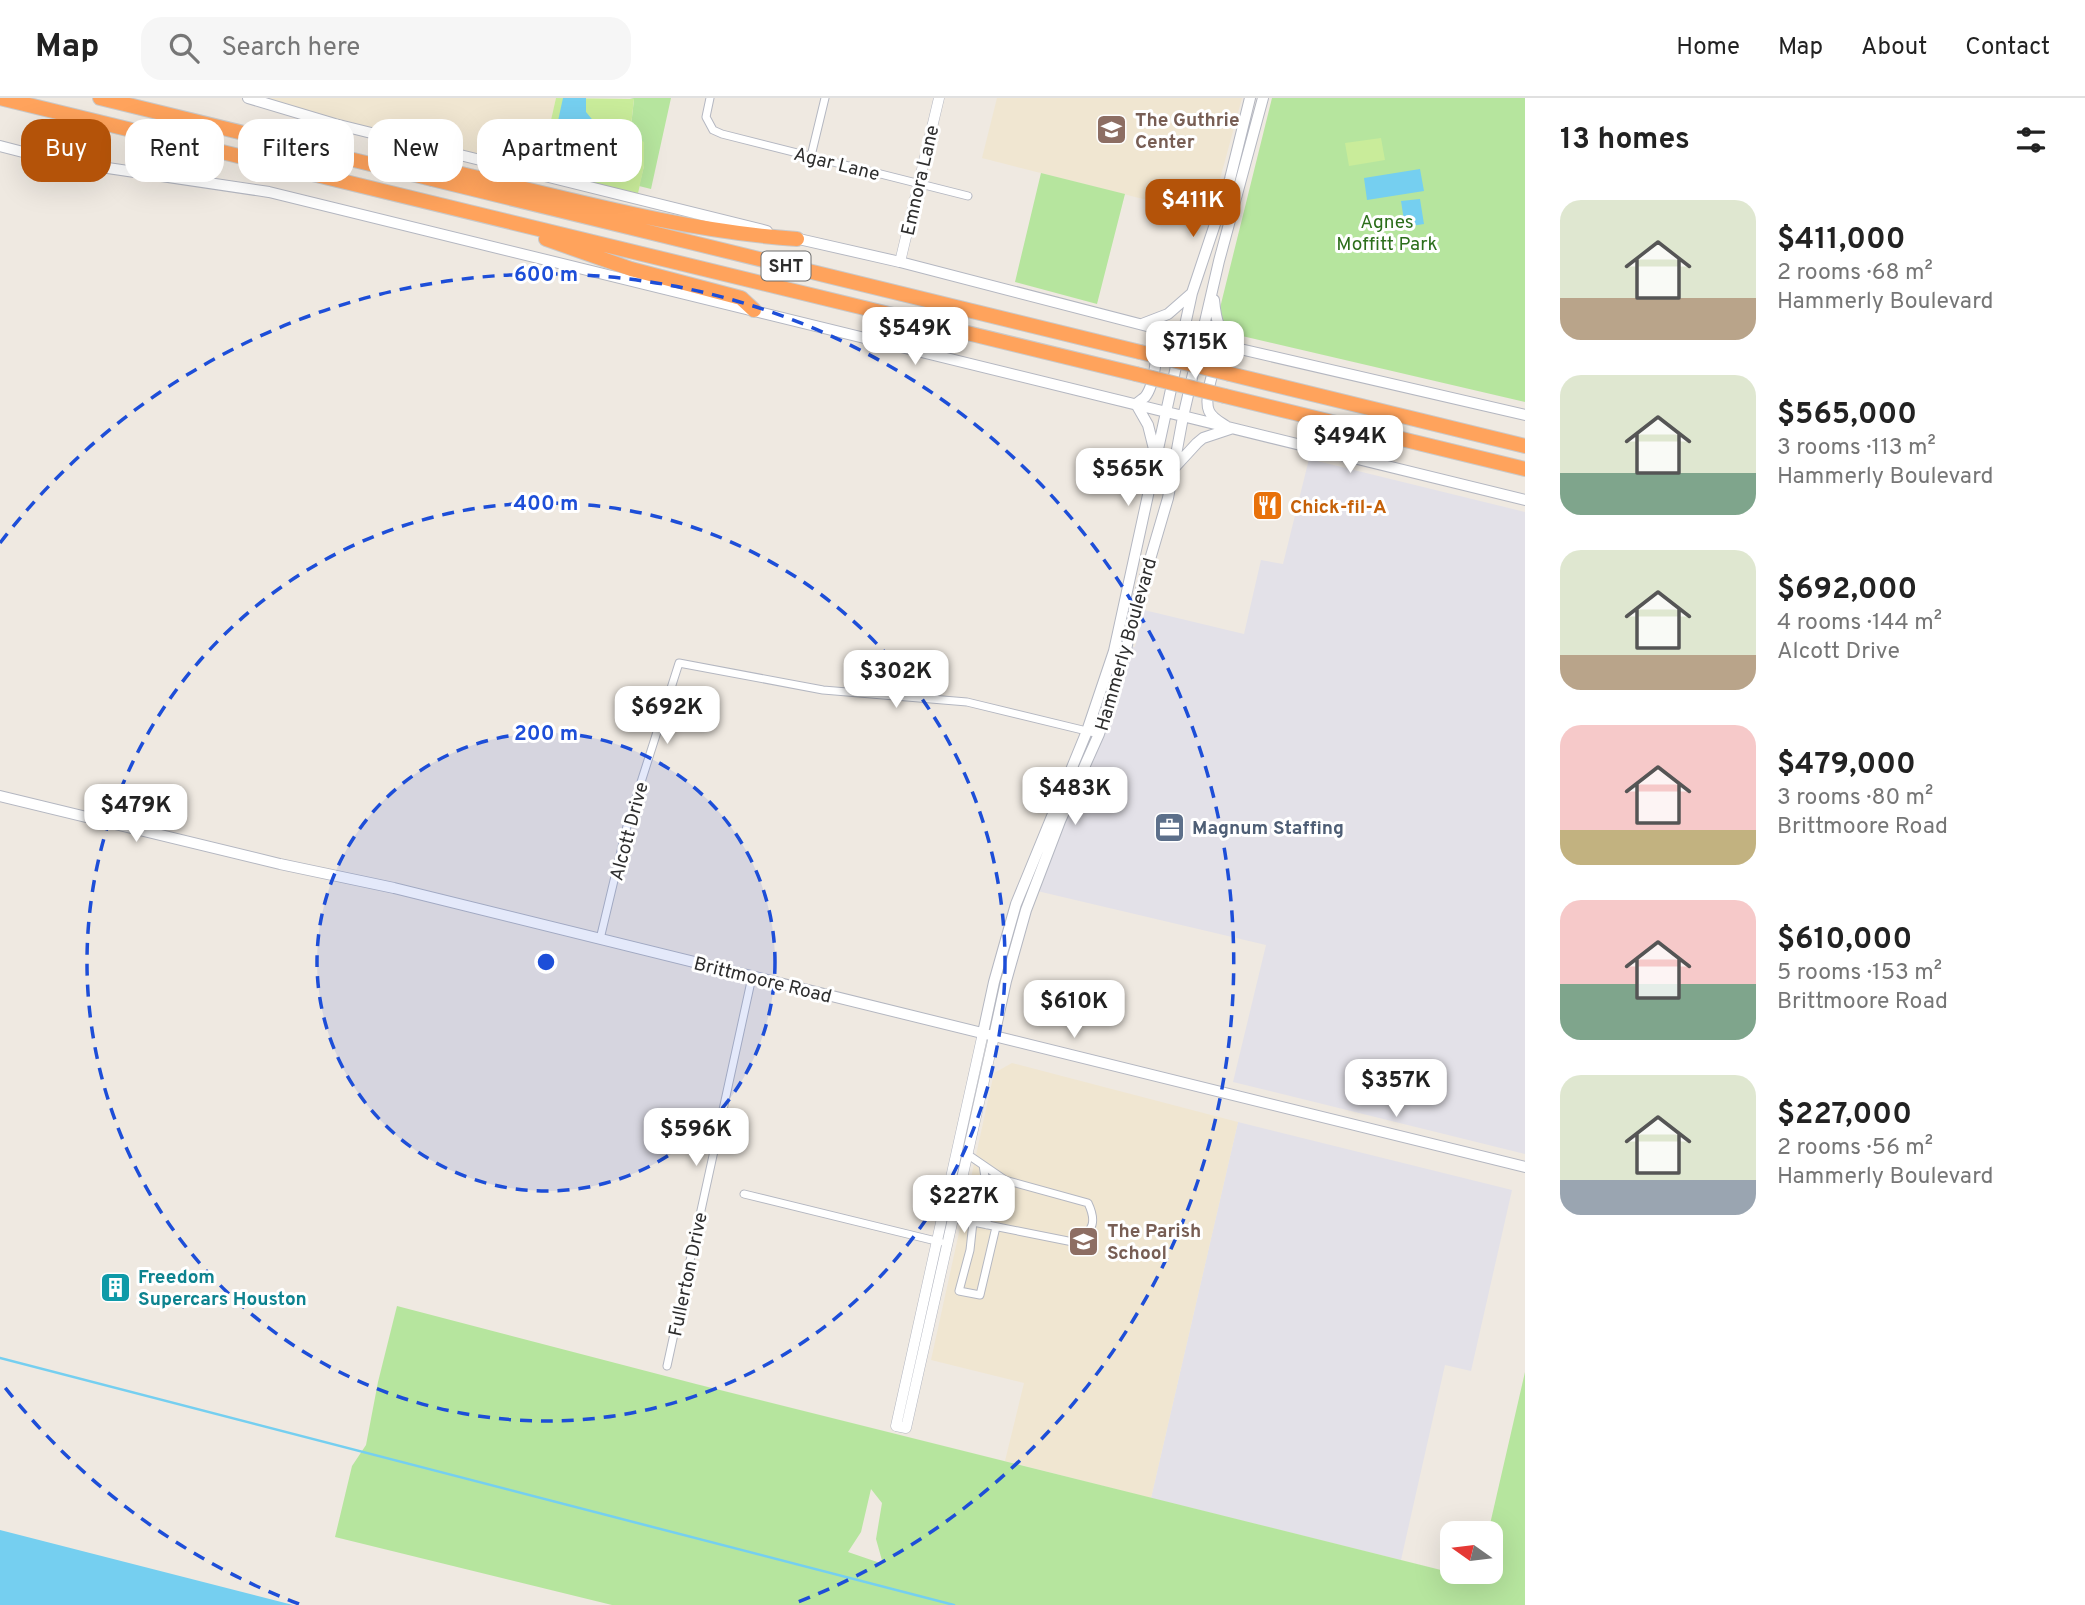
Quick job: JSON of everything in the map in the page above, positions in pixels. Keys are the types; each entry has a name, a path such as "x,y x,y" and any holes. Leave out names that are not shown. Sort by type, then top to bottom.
{"highway":[{"name":"SHT","path":"0,98 1525,469"},
{"name":"SHT","path":"100,98 368,164"},
{"path":"463,174 639,214 733,232 797,239"},
{"name":"SHT","path":"443,182 1525,446"},
{"path":"466,211 631,269 741,298 754,310"}],"main road":[{"path":"248,98 335,124 900,262 1201,340 1525,415"},
{"name":"Hammerly Boulevard","path":"989,1035 994,982 1016,904 1087,731 1114,651 1192,293 1230,179 1250,98"},
{"name":"Hammerly Boulevard","path":"989,1035 1030,899 1060,821 1099,734 1125,654 1168,498 1183,417 1213,286 1263,98"},
{"path":"0,146 54,160 269,192 1525,500"},
{"path":"1213,286 1218,328 1245,350"},
{"path":"1142,324 1168,314 1192,293"},
{"path":"1136,404 1148,391 1158,346 1154,328"},
{"path":"1230,429 1213,417 1207,400 1215,364 1229,353 1245,350"},
{"path":"1136,404 1148,425 1155,456"},
{"path":"1173,469 1203,438 1230,429"},
{"name":"Brittmoore Road","path":"0,796 600,939 1525,1167"}],"street":[{"name":"Agar Lane","path":"710,98 706,117 708,125 722,134 968,196"},
{"path":"811,156 825,98"},
{"name":"Emnora Lane","path":"900,262 939,98"},
{"name":"Alcott Drive","path":"600,939 626,826 679,663 823,690 967,702 1087,731"},
{"path":"1087,731 1099,734"},
{"name":"Fullerton Drive","path":"667,1366 752,976"},
{"name":"Hammerly Boulevard","path":"920,1339 953,1218 989,1035"},
{"name":"Hammerly Boulevard","path":"901,1427 953,1165 989,1035"},
{"path":"953,1218 1078,1243 1091,1231 1094,1215 1088,1203 1023,1186 998,1175 967,1154"},
{"path":"953,1165 964,1169"},
{"path":"983,1165 988,1195 987,1225"},
{"path":"988,1195 998,1175"},
{"path":"744,1194 947,1244"},
{"path":"973,1222 970,1250 959,1291 981,1294 996,1227"}],"shaded area":[{"path":"248,98 556,98 551,119 477,119 477,157 463,153 463,119 368,119 368,129 354,125 354,119 329,119"},
{"name":"The Guthrie Center","path":"997,98 1242,98 1210,216 982,158"},
{"path":"1309,459 1525,512 1525,1154 1233,1082 1266,945 1033,890 1127,646 1135,647 1144,610 1244,634 1261,560 1283,564"},
{"name":"The Parish School","path":"1012,1063 1238,1122 1151,1498 1005,1461 1024,1383 931,1360 994,1073"},
{"path":"1238,1122 1512,1190 1471,1371 1445,1365 1401,1560 1151,1498"}],"green space":[{"path":"556,98 634,99 632,119 551,119"},
{"path":"630,98 671,98 651,189 639,186 644,166 642,119 632,119 634,99"},
{"name":"Agnes Moffitt Park","path":"1272,98 1525,98 1525,402 1225,332 1218,316"},
{"path":"1381,138 1385,160 1349,166 1345,143"},
{"path":"642,141 644,142 642,175"},
{"path":"1041,173 1125,194 1097,304 1015,282"},
{"path":"574,182 640,182 637,198"},
{"path":"397,1306 696,1384 1440,1570 1440,1584 1503,1584 1503,1521 1491,1521 1525,1372 1525,1605 612,1605 335,1537 352,1466 366,1445","holes":["871,1489 882,1503 876,1539 883,1564 848,1552 861,1532"]}],"water":[{"path":"563,98 586,98 586,112 592,119 558,119"},
{"path":"1420,169 1424,191 1367,200 1364,178"},
{"path":"1420,199 1424,224 1405,227 1401,201"},
{"path":"0,1530 293,1605 0,1605"}],"waterway":[{"path":"0,1358 954,1605"}],"place":[{"name":"The Guthrie Center","path":"1112,130"},
{"name":"Chick-fil-A","path":"1267,506"},
{"name":"Magnum Staffing","path":"1169,827"},
{"name":"The Parish School","path":"1084,1241"},
{"name":"Freedom Supercars Houston","path":"115,1287"}]}
